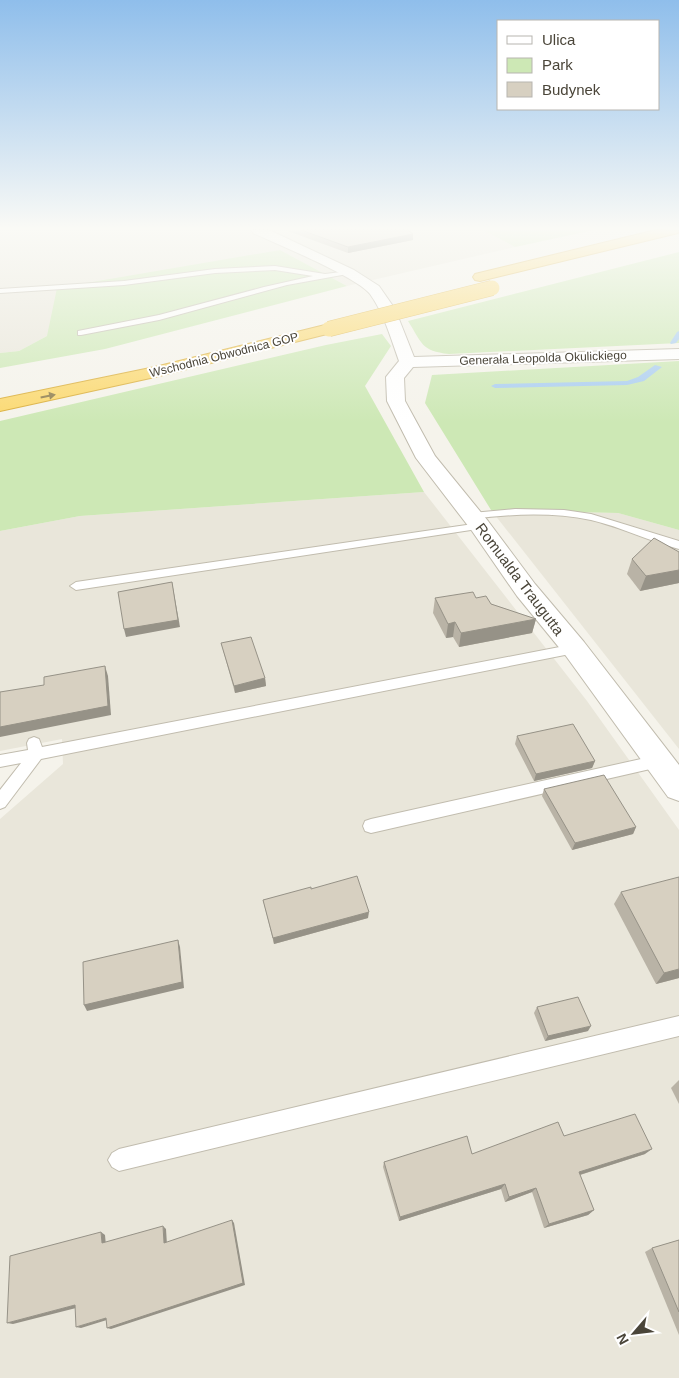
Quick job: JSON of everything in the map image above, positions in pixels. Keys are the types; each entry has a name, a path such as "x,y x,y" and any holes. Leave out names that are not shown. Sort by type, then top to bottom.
{"highway":[{"path":"365,304 406,294"},
{"name":"Wschodnia Obwodnica GOP","path":"0,405 155,372 467,294"},
{"name":"Wschodnia Obwodnica GOP","path":"298,320 317,315"}],"street":[{"path":"378,294 385,305 408,362"},
{"name":"Generała Leopolda Okulickiego","path":"408,362 679,354"},
{"name":"Romualda Traugutta","path":"408,362 395,377 396,401 426,458 679,788"}],"lane":[{"path":"81,333 183,312 244,294"},
{"path":"76,586 476,521 486,513 565,514 590,517 679,545"},
{"path":"0,761 35,748 574,649"},
{"path":"0,802 35,748"},
{"path":"371,826 659,761"},
{"path":"119,1160 679,1026"}],"shaded area":[{"path":"0,294 160,294 47,336 19,351 0,353"},
{"path":"424,492 587,701 679,830 679,1378 0,1378 0,819 63,764 62,739 0,751 0,531 80,516"},
{"path":"491,510 618,513 679,530 679,749"}],"green space":[{"path":"56,294 315,294 105,349 0,368 0,353 19,351 47,336"},
{"path":"513,294 679,294 679,343 449,354 433,351 423,345 408,321"},
{"path":"382,334 391,346 365,386 424,492 80,516 0,531 0,421 326,345"},
{"path":"679,361 679,530 618,513 491,510 425,403 432,375"}],"building":[{"path":"654,538 679,552 679,570 646,576 632,559"},
{"path":"172,582 178,620 124,629 118,592"},
{"path":"473,592 476,598 486,596 491,604 536,619 461,633 455,622 448,624 435,598"},
{"path":"251,637 265,678 234,686 221,643"},
{"path":"105,666 108,706 0,727 0,692 44,685 44,677"},
{"path":"573,724 595,761 536,774 517,736"},
{"path":"604,775 636,827 575,843 544,789"},
{"path":"357,876 369,912 273,938 263,900"},
{"path":"679,877 679,969 664,973 621,892"},
{"path":"178,940 182,982 84,1005 83,962"},
{"path":"578,997 591,1026 548,1036 537,1007"},
{"path":"635,1114 652,1149 579,1172 594,1210 549,1224 536,1188 509,1197 505,1184 400,1217 384,1162 467,1136 472,1154 558,1122 564,1136"},
{"path":"232,1220 243,1283 107,1328 106,1318 76,1327 75,1305 7,1323 10,1256 101,1232 102,1243 163,1226 164,1243"},
{"path":"679,1240 679,1312 652,1248"}],"waterway":[{"path":"673,343 679,333"},
{"path":"495,386 627,383 641,379 658,367"}]}
